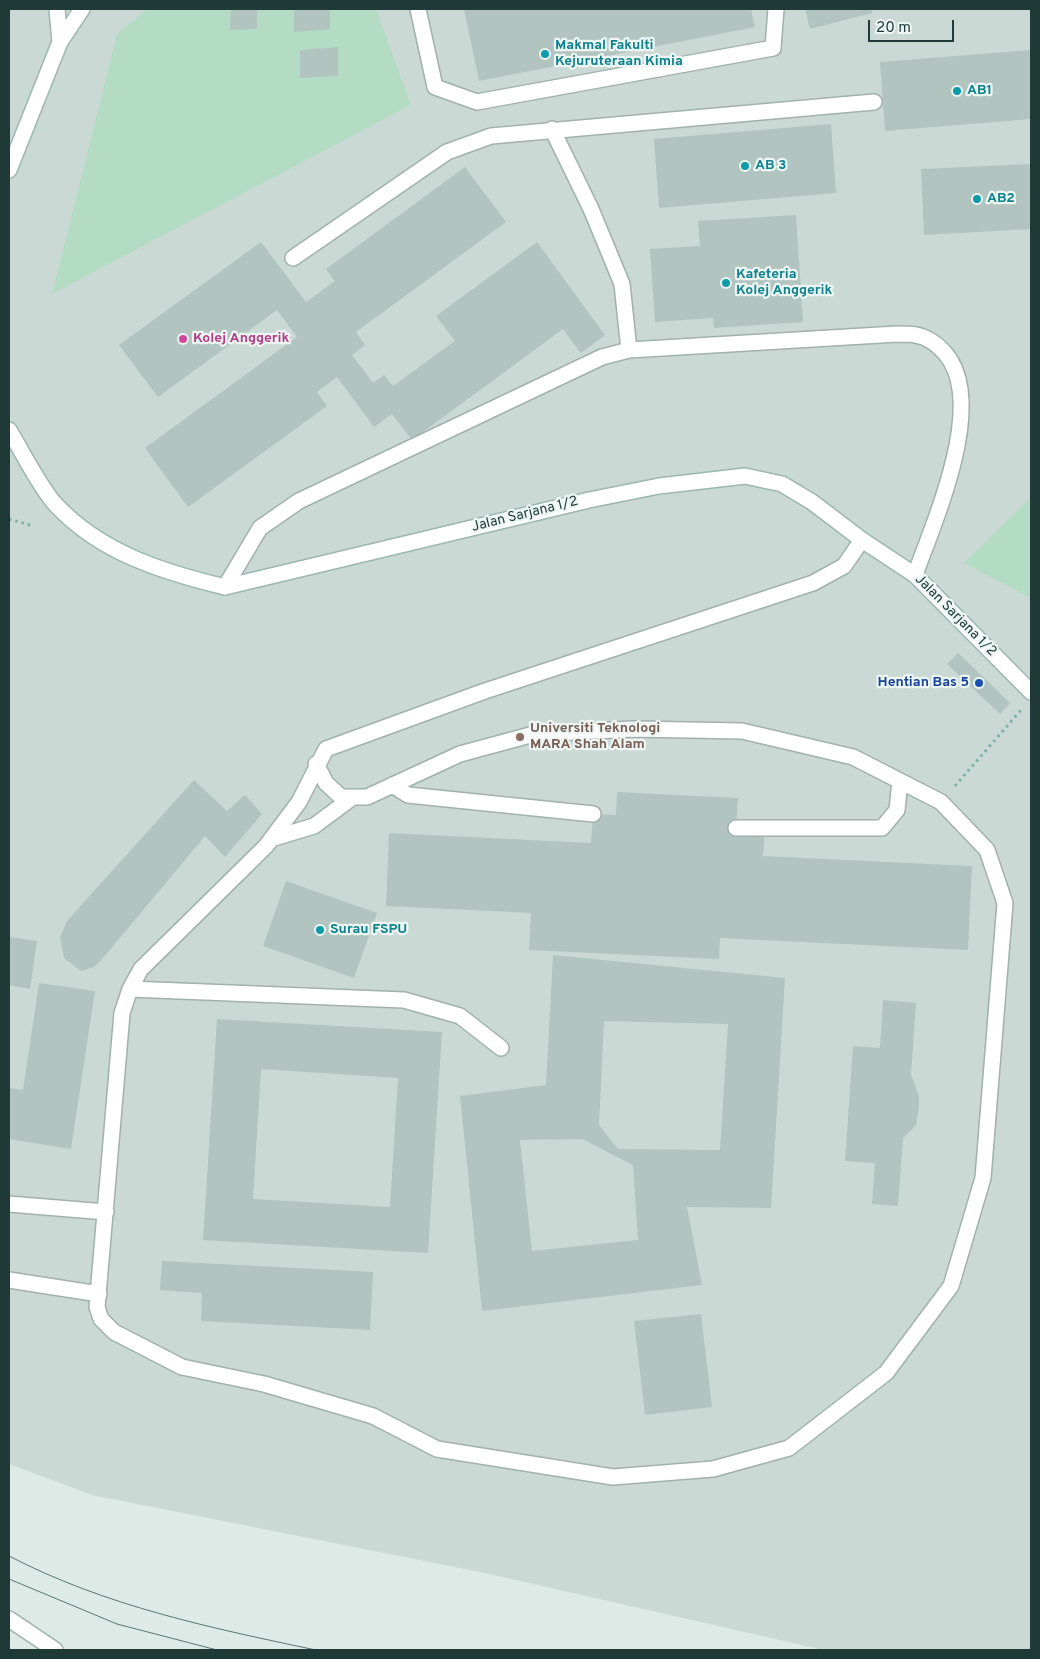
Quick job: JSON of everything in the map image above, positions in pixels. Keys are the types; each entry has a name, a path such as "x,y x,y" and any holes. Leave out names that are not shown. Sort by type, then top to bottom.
{"street":[{"path":"58,9 60,42"},
{"path":"9,170 60,42 82,9"},
{"path":"418,9 434,87 477,102 773,48 776,9"},
{"path":"292,258 447,152 491,136 552,129 874,102"},
{"path":"552,129 591,209 622,284 629,350"},
{"path":"225,587 260,528 299,502 602,357 629,350 897,334 918,335 938,346 951,360 960,382 961,410 955,460 915,575"},
{"name":"Jalan Sarjana 1/2","path":"9,430 55,503 78,525 122,554 174,575 225,587 589,500 659,486 745,476 782,484 812,502 862,540 915,575 1031,692"},
{"path":"316,764 326,783 340,797 367,797 460,754 534,734 633,730 742,731 853,757 941,802 988,850 1005,903 983,1178 950,1286 886,1374 789,1448 713,1469 613,1477 437,1449 373,1416 264,1384 182,1367 114,1332 101,1319 97,1307 122,1013 130,989 140,969 271,839 299,802 316,764 326,748 485,691 813,582 844,566 862,540"},
{"path":"736,828 882,828 897,810 900,781"},
{"path":"392,785 408,795 593,814"},
{"path":"271,839 314,826 353,797"},
{"path":"130,989 404,1000 460,1016 501,1048"},
{"path":"9,1204 106,1212"},
{"path":"9,1280 99,1294"},
{"path":"9,1620 55,1650"}],"path":[{"path":"9,519 33,526"},
{"path":"941,802 1025,707"}],"shaded area":[{"name":"Universiti Teknologi MARA Shah Alam","path":"9,9 1031,9 1031,1650 824,1650 485,1573 92,1495 9,1464"}],"green space":[{"path":"147,9 376,9 411,105 52,294 117,34"},
{"path":"1031,497 1031,598 964,563"}],"building":[{"path":"231,9 257,9 257,29 230,30"},
{"path":"294,9 330,9 330,29 294,32"},
{"name":"Makmal Fakulti Kejuruteraan Kimia","path":"464,9 751,9 755,27 479,81"},
{"path":"805,9 871,9 872,13 810,29"},
{"path":"338,47 338,76 300,78 300,50"},
{"name":"AB1","path":"1031,50 1031,119 885,131 880,62"},
{"name":"AB 3","path":"831,124 836,193 659,208 654,139"},
{"name":"AB2","path":"1031,164 1031,229 924,235 921,169"},
{"name":"Kolej Anggerik","path":"465,167 506,222 356,332 365,345 352,355 373,383 384,375 393,386 455,341 436,316 537,242 605,335 581,353 563,329 412,440 392,414 374,427 337,377 317,392 327,406 188,507 145,448 297,337 277,310 158,397 119,345 261,242 306,302 335,281 326,269"},
{"name":"Kafeteria Kolej Anggerik","path":"796,215 803,322 714,328 713,318 655,322 650,249 700,246 698,221"},
{"name":"Hentian Bas 5","path":"958,653 1010,703 1000,714 947,664"},
{"path":"194,780 227,811 245,795 262,814 225,857 205,836 103,958 94,967 81,971 64,958 60,937 67,921"},
{"path":"617,792 738,798 736,828 765,829 763,856 972,866 968,950 720,938 719,959 529,950 531,913 386,906 389,833 591,843 593,814 616,815"},
{"name":"Surau FSPU","path":"286,881 377,913 354,978 263,946"},
{"path":"9,937 37,941 30,989 9,985"},
{"path":"553,955 785,978 771,1208 687,1207 702,1285 482,1311 460,1096 546,1085","holes":["604,1021 728,1024 720,1150 618,1149 599,1125","582,1139 633,1165 638,1240 532,1251 520,1140"]},
{"path":"39,983 95,991 71,1149 9,1139 9,1088 23,1090"},
{"path":"883,1000 916,1003 911,1075 919,1096 919,1107 916,1125 903,1138 898,1206 872,1204 875,1163 845,1161 853,1046 880,1048"},
{"path":"217,1019 442,1032 428,1253 203,1240","holes":["261,1069 398,1078 390,1207 253,1199"]},
{"path":"162,1261 373,1272 370,1330 201,1321 202,1293 160,1290"},
{"path":"701,1314 712,1407 645,1415 634,1321"}],"tram line":[{"path":"9,1556 83,1589 159,1614 316,1650"},
{"path":"9,1579 117,1624 217,1650"}],"place":[{"name":"Makmal Fakulti Kejuruteraan Kimia","path":"545,54"},
{"name":"AB1","path":"957,91"},
{"name":"AB 3","path":"745,166"},
{"name":"AB2","path":"977,199"},
{"name":"Kafeteria Kolej Anggerik","path":"726,283"},
{"name":"Kolej Anggerik","path":"183,339"},
{"name":"Hentian Bas 5","path":"979,683"},
{"name":"Universiti Teknologi MARA Shah Alam","path":"520,737"},
{"name":"Surau FSPU","path":"320,930"}]}
